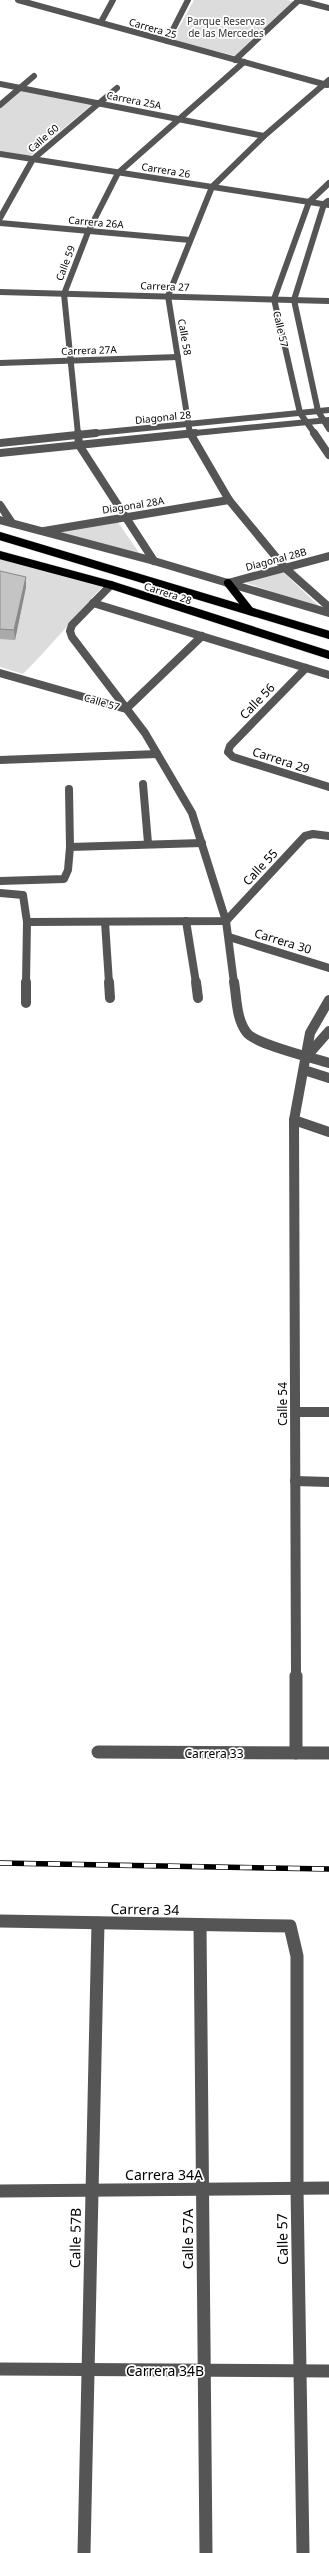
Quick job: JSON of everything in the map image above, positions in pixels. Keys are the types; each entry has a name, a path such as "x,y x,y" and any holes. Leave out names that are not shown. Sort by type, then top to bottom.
{"main road":[{"name":"Carrera 28","path":"0,536 329,635"},
{"name":"Carrera 28","path":"0,555 110,585 329,655"},
{"path":"228,583 250,611"}],"street":[{"name":"Carrera 25","path":"18,0 324,85 329,92"},
{"path":"53,6 56,0"},
{"path":"101,22 113,0"},
{"path":"167,41 188,0"},
{"path":"235,60 299,0 329,8"},
{"name":"Calle 59","path":"79,445 64,294 88,232 118,173 244,62"},
{"name":"Carrera 25","path":"238,68 324,85"},
{"path":"0,105 34,76"},
{"name":"Carrera 25A","path":"0,84 101,102 264,136"},
{"path":"168,296 212,187 264,136 324,85"},
{"name":"Calle 60","path":"0,218 33,159 117,88"},
{"name":"Carrera 26","path":"0,154 308,202 327,203"},
{"name":"Calle 57","path":"329,183 308,202 274,299 300,413 329,455"},
{"name":"Calle 57","path":"327,203 294,300 318,411 326,420 329,429"},
{"name":"Carrera 26A","path":"0,223 190,240"},
{"name":"Carrera 27","path":"0,292 329,301"},
{"name":"Calle 58","path":"168,296 187,424 190,434 229,500 285,568 329,607"},
{"name":"Carrera 27A","path":"0,363 178,357"},
{"name":"Diagonal 28","path":"0,444 329,410"},
{"name":"Diagonal 28","path":"0,453 326,420"},
{"path":"79,445 154,561"},
{"name":"Diagonal 28A","path":"41,531 229,500"},
{"path":"0,505 12,523"},
{"path":"0,520 154,561 329,614"},
{"name":"Diagonal 28B","path":"228,583 329,556"},
{"path":"110,585 72,625 70,631 72,637 145,733 192,813 226,921 239,1017 248,1034 265,1043 329,1063"},
{"path":"93,603 329,675"},
{"name":"Calle 57","path":"0,673 126,709 202,636"},
{"name":"Calle 56","path":"228,752 230,746 306,668"},
{"name":"Carrera 29","path":"228,752 233,757 329,787"},
{"path":"0,760 157,754"},
{"path":"143,784 148,843"},
{"path":"0,881 64,879 68,870 70,847 69,789"},
{"name":"Calle 55","path":"226,921 305,836 313,834 329,836"},
{"path":"70,847 148,843 202,843"},
{"path":"0,893 18,893 23,895 27,922 26,1004"},
{"path":"186,921 198,998"},
{"path":"27,922 226,921"},
{"path":"105,922 110,998"},
{"name":"Carrera 30","path":"229,937 329,968"},
{"name":"Calle 54","path":"296,1753 294,1120 307,1056 310,1033 329,1000"},
{"path":"307,1056 329,1032"},
{"path":"304,1070 329,1078"},
{"path":"294,1120 329,1132"},
{"path":"295,1412 329,1412"},
{"path":"295,1481 329,1482"},
{"name":"Carrera 33","path":"98,1752 329,1753"},
{"name":"Carrera 34","path":"0,1921 290,1926"},
{"name":"Calle 57B","path":"84,2553 98,1923"},
{"name":"Calle 57A","path":"200,1925 206,2553"},
{"name":"Calle 57","path":"290,1926 297,1956 297,2189 303,2553"},
{"name":"Carrera 34A","path":"0,2191 329,2188"},
{"name":"Carrera 34B","path":"0,2369 329,2371"}],"green space":[{"name":"Parque Reservas de las Mercedes","path":"194,0 287,0 296,2 235,56 172,40"},
{"path":"20,90 94,103 29,157 0,152 0,108"},
{"path":"117,521 140,554 59,532"},
{"path":"0,559 102,587 23,674 0,667"},
{"path":"283,572 322,609 244,582"}],"building":[{"path":"0,571 26,577 14,630 0,629"}],"railway":[{"path":"0,1863 329,1869"}]}
